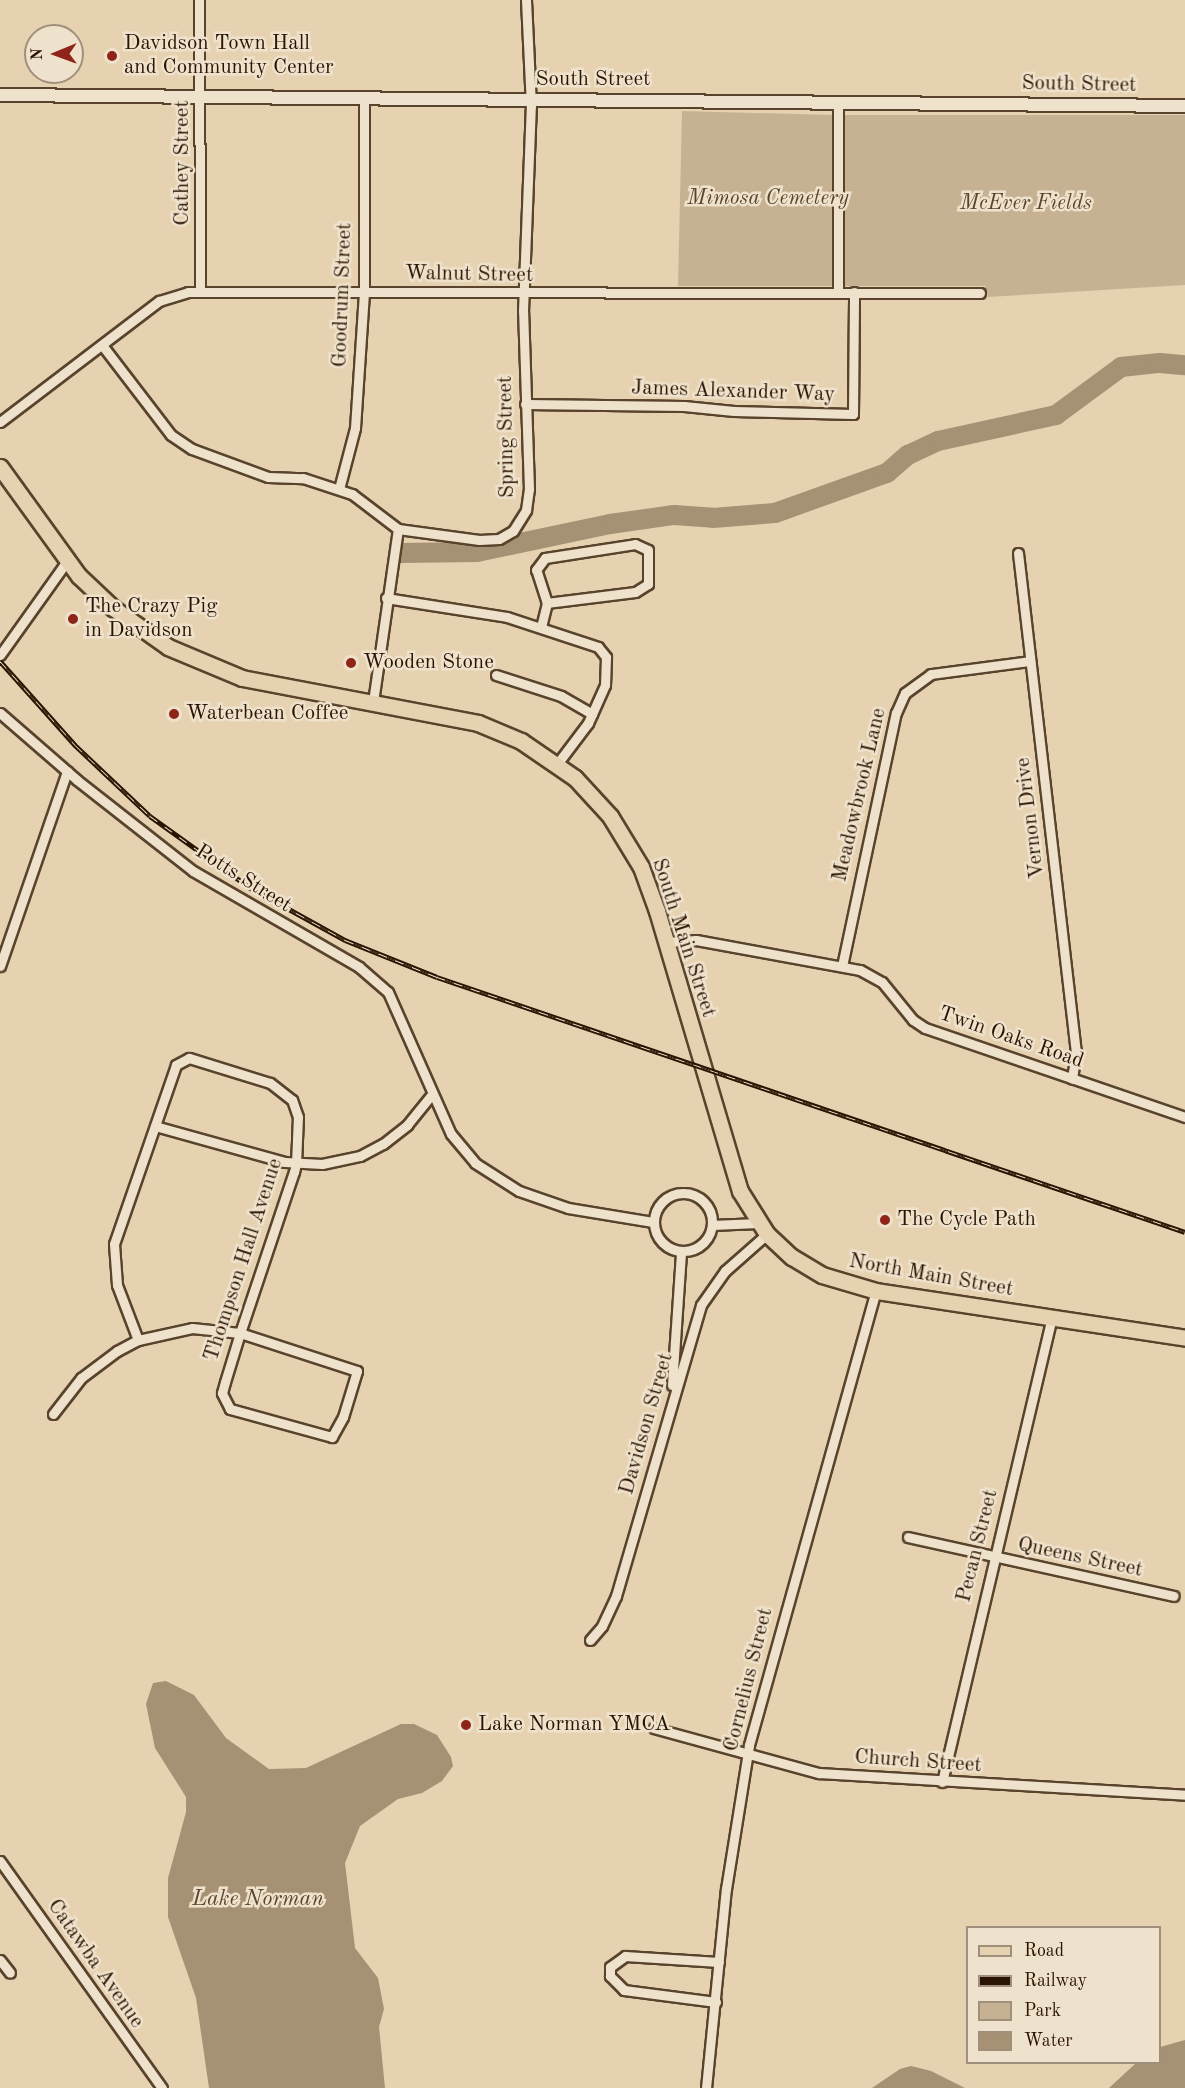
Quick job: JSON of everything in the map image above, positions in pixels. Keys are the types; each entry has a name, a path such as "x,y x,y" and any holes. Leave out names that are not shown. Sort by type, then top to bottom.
{"main road":[{"name":"South Main Street","path":"0,467 68,561 120,613 182,654 242,678 373,702 493,728 557,764 601,805 627,841 647,881 667,942 719,1125"},
{"name":"North Main Street","path":"719,1125 740,1191 762,1229 792,1257 822,1275 876,1291 1185,1338"}],"street":[{"name":"Cathey Street","path":"198,0 201,97 200,291"},
{"name":"Spring Street","path":"102,345 178,441 268,477 303,478 352,494 398,528 479,540 499,539 513,531 526,510 530,489 525,404 524,294 530,99 526,0"},
{"name":"South Street","path":"0,95 1185,106"},
{"name":"Goodrum Street","path":"339,489 355,428 364,292 364,99"},
{"path":"838,102 838,292"},
{"name":"Walnut Street","path":"0,422 159,301 200,291 524,294 980,293"},
{"name":"James Alexander Way","path":"525,404 684,406 744,412 852,414 854,292"},
{"path":"373,702 386,598 398,528"},
{"path":"541,627 547,603 536,570 545,558 635,544 648,550 648,584 635,592 547,603"},
{"name":"Vernon Drive","path":"1018,553 1076,1053 1072,1079"},
{"path":"0,655 68,561"},
{"path":"386,598 507,616 598,647 606,657 605,685 592,714 557,764"},
{"name":"Meadowbrook Lane","path":"842,966 896,713 905,693 931,674 1030,661"},
{"path":"495,675 561,696 592,714"},
{"name":"Potts Street","path":"0,713 67,771 201,877 366,973 388,992 409,1032 431,1095 451,1134 475,1163 519,1191 568,1208 653,1222"},
{"path":"0,966 67,771"},
{"name":"Twin Oaks Road","path":"667,942 696,940 842,966 882,982 913,1020 926,1028 1185,1117"},
{"name":"Thompson Hall Avenue","path":"138,1340 117,1285 113,1254 176,1065 189,1058 270,1083 292,1100 298,1117 296,1164 240,1333 222,1393 230,1409 332,1437 344,1417 357,1371 240,1333"},
{"path":"155,1126 296,1164 335,1162 371,1150 407,1125 431,1095"},
{"path":"685,1192 706,1203 712,1225 705,1242 681,1252 661,1242 653,1222 662,1200 685,1192"},
{"path":"712,1225 762,1229"},
{"name":"Davidson Street","path":"590,1640 602,1626 616,1596 691,1333 710,1289 762,1229"},
{"path":"671,1405 681,1252"},
{"name":"Cornelius Street","path":"706,2088 726,1889 748,1754 876,1291"},
{"name":"Pecan Street","path":"942,1782 1052,1318"},
{"path":"53,1414 92,1368 138,1340 192,1328 240,1333"},
{"name":"Queens Street","path":"908,1537 1174,1596"},
{"name":"Church Street","path":"654,1728 819,1773 1185,1795"},
{"name":"Catawba Avenue","path":"0,1861 160,2087"},
{"path":"716,2002 624,1990 610,1976 610,1967 624,1956 719,1962"},
{"path":"0,1960 10,1973"}],"green space":[{"path":"682,111 833,115 1185,115 1185,285 988,297 985,286 678,286"}],"water":[{"name":"Lake Norman","path":"166,1681 194,1695 226,1738 269,1769 306,1768 401,1724 414,1724 437,1735 451,1757 453,1766 442,1781 422,1793 398,1799 360,1826 345,1863 355,1948 378,1978 384,2009 379,2027 385,2088 209,2088 196,1998 168,1917 168,1878 186,1812 186,1797 155,1748 146,1704 153,1683"},
{"path":"1185,2040 1185,2088 1109,2088 1135,2064 1161,2064 1161,2047"},
{"path":"911,2066 931,2071 965,2088 872,2088 900,2069"}],"waterway":[{"path":"400,553 477,552 610,524 674,515 713,518 775,513 887,473 908,455 938,441 1056,415 1121,367 1160,363 1185,365"}],"railway":[{"path":"0,661 75,745 150,816 249,887 345,940 437,977 1185,1232"}],"place":[{"name":"Davidson Town Hall and Community Center","path":"112,56"},
{"name":"The Crazy Pig in Davidson","path":"73,619"},
{"name":"Wooden Stone","path":"351,663"},
{"name":"Waterbean Coffee","path":"174,714"},
{"name":"The Cycle Path","path":"885,1220"},
{"name":"Lake Norman YMCA","path":"466,1725"}],"park label":[{"name":"Mimosa Cemetery","path":"768,199"},
{"name":"McEver Fields","path":"1026,204"}]}
